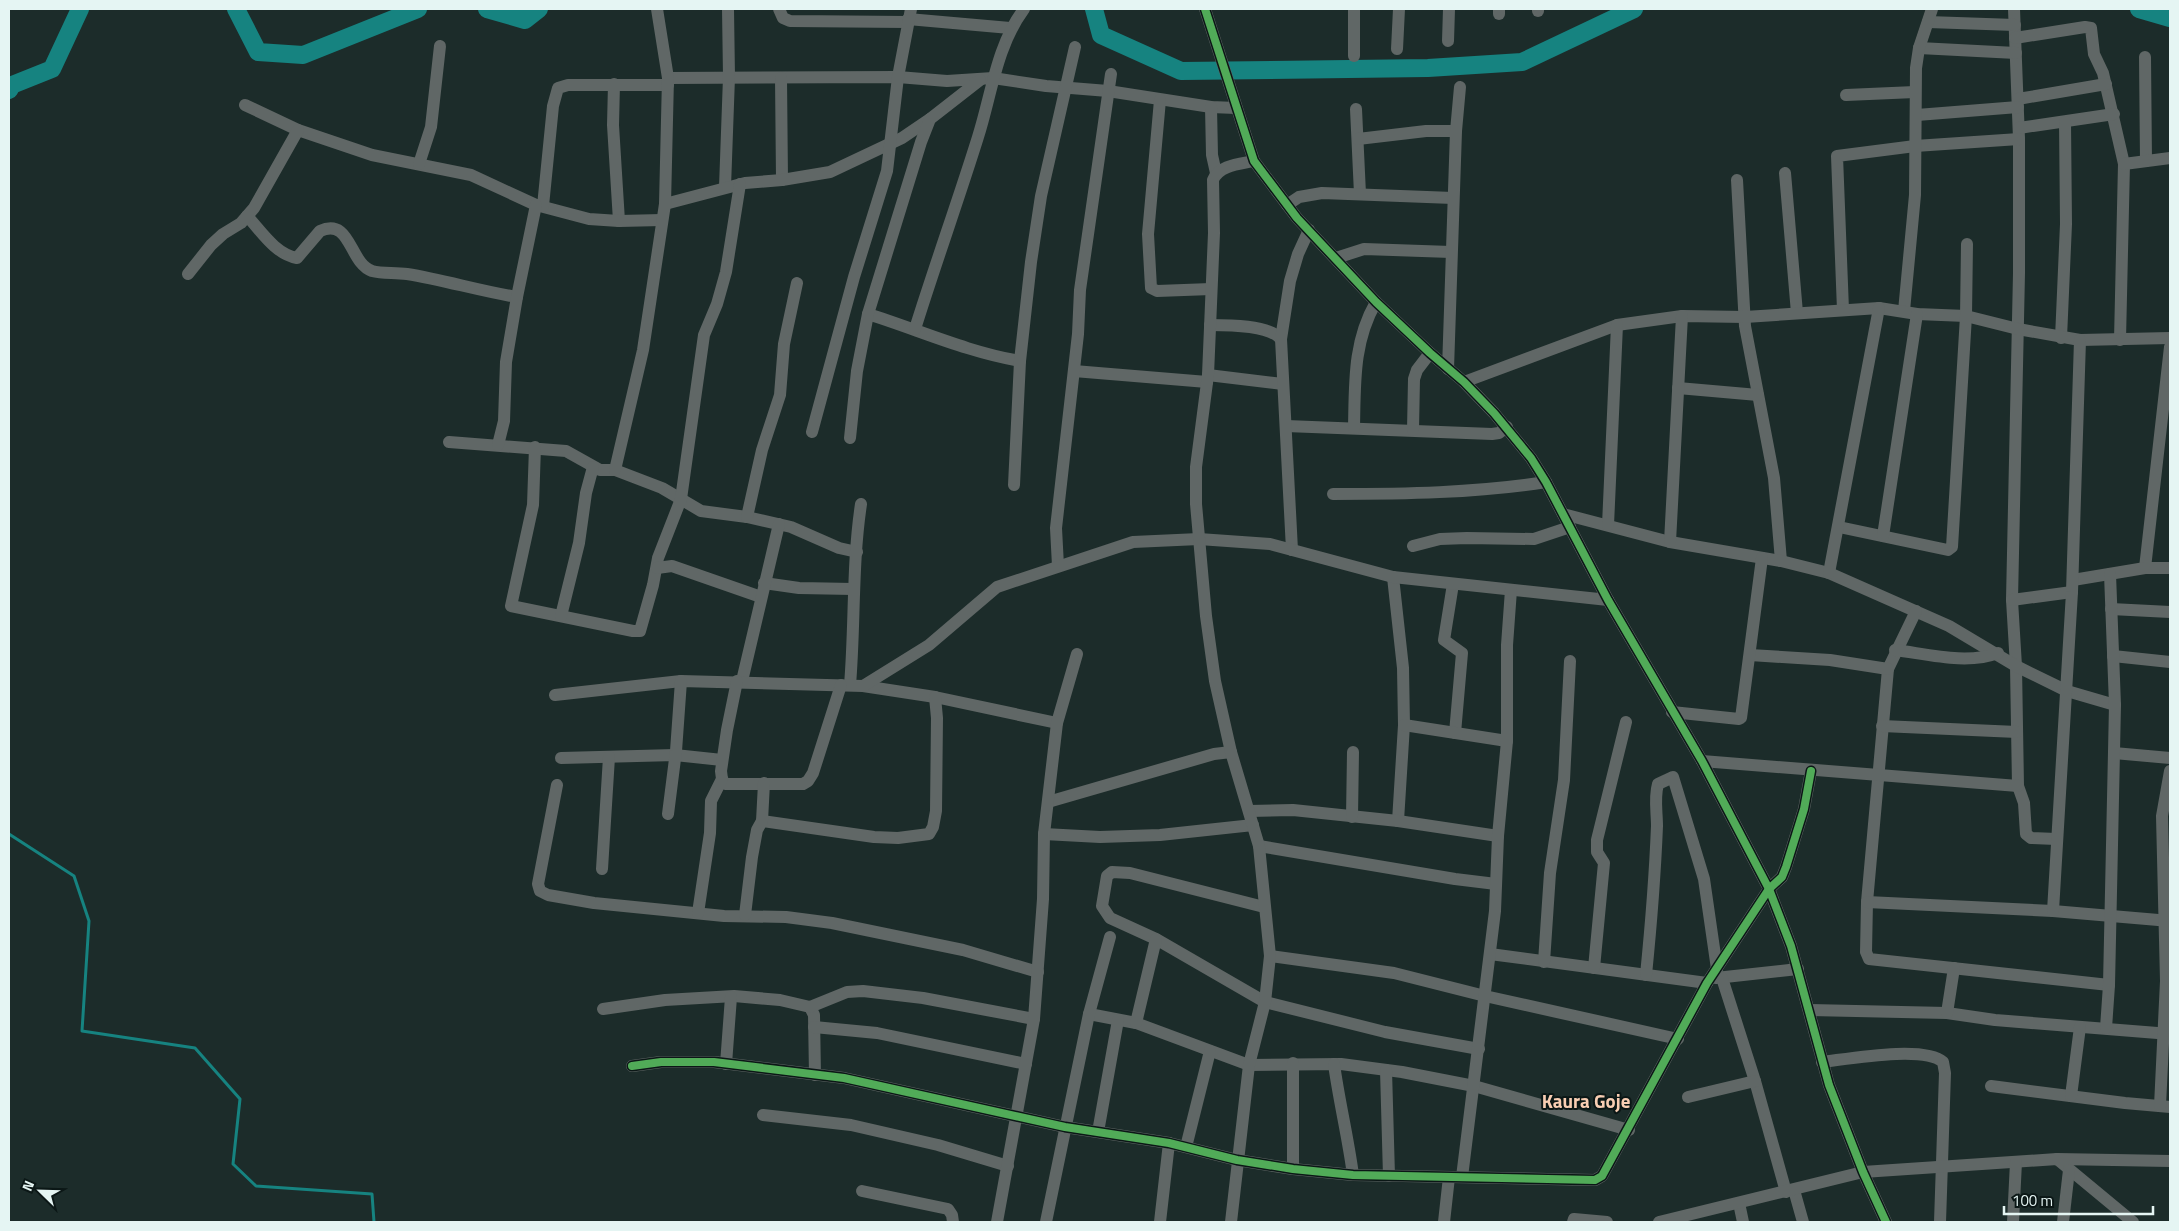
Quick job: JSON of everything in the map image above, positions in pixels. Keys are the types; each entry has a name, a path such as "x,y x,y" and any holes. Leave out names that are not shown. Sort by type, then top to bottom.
{"street":[{"path":"615,470 643,350 664,204 668,81 657,9"},
{"path":"725,187 729,77 728,9"},
{"path":"779,9 783,18 790,20 909,17 1010,28"},
{"path":"915,329 979,136 986,79 1010,28 1024,9"},
{"path":"1205,9 1230,93 1254,161 1287,205 1376,302 1464,382 1507,428 1531,458 1564,514 1608,600 1702,761 1769,889 1798,969 1829,1085 1863,1172 1886,1222"},
{"path":"1354,9 1354,56"},
{"path":"1397,49 1399,9"},
{"path":"1448,41 1450,9"},
{"path":"1904,311 1915,195 1917,115 1915,92 1919,48 1932,9"},
{"path":"2014,9 2019,134 2018,329 2012,600 2016,666 2018,786 2024,803 2026,834 2031,838 2056,839"},
{"path":"812,432 854,276 881,196 887,171 888,145 909,17"},
{"path":"1928,22 2015,32 2088,26 2091,28 2094,54 2103,73 2124,164 2120,340"},
{"path":"419,164 431,127 440,46"},
{"path":"1014,486 1020,361 1041,196 1064,88 1075,47"},
{"path":"1919,48 2016,53"},
{"path":"2145,57 2146,161"},
{"path":"1058,566 1056,528 1074,371 1080,290 1110,74"},
{"path":"498,446 504,421 505,375 517,298 540,206 553,106 558,88 568,84 614,84 729,77 898,78 947,81 986,79 1064,88 1108,90 1160,100 1210,107 1236,108"},
{"path":"781,78 782,180"},
{"path":"664,204 686,200 740,184 782,180 830,172 888,145 930,120 986,79"},
{"path":"614,84 613,125 619,221"},
{"path":"1917,115 2018,103 2106,84"},
{"path":"1448,369 1453,198 1460,88"},
{"path":"1846,95 1915,92"},
{"path":"1160,100 1148,234 1150,288 1157,291 1211,289"},
{"path":"244,105 298,130 372,155 472,175 540,206 589,218 619,221 662,220"},
{"path":"1210,107 1212,155 1216,173"},
{"path":"1356,109 1360,194"},
{"path":"1843,310 1837,156 2019,134 2065,122 2114,114"},
{"path":"850,438 856,371 868,314 921,142 930,120"},
{"path":"2061,338 2066,224 2065,122"},
{"path":"188,274 211,245 247,216 268,186 298,130"},
{"path":"1358,139 1456,131"},
{"path":"2124,164 2170,158"},
{"path":"1231,1222 1249,1065 1265,1002 1270,956 1259,846 1231,752 1215,681 1206,616 1199,539 1196,467 1207,379 1213,180 1216,173 1224,168 1254,161"},
{"path":"1785,173 1797,313"},
{"path":"1737,180 1745,317 1774,478 1781,561"},
{"path":"535,447 533,505 511,606 640,631 658,558 681,500 704,335 717,304 726,272 740,184"},
{"path":"1287,205 1299,197 1322,193 1453,198"},
{"path":"247,216 278,249 289,256 297,258 320,232 337,229 344,234 362,265 371,271 408,274 517,298"},
{"path":"1292,550 1281,339 1290,281 1298,254 1309,230"},
{"path":"1839,527 1948,550 1952,547 1966,316 1967,244"},
{"path":"1336,258 1364,249 1451,252"},
{"path":"747,517 762,450 780,395 784,344 797,283"},
{"path":"1354,428 1357,351 1365,321 1376,302"},
{"path":"1829,573 1879,308"},
{"path":"1464,382 1617,325 1682,316 1745,317 1879,308 1917,314 1966,316 2018,329 2080,340 2170,338"},
{"path":"868,314 915,329 954,345 1020,361"},
{"path":"1883,536 1917,314"},
{"path":"1670,542 1682,316"},
{"path":"1210,325 1238,326 1269,331 1277,334 1281,339"},
{"path":"1608,525 1617,325"},
{"path":"2053,911 2073,586 2080,340"},
{"path":"2145,568 2170,346"},
{"path":"1413,430 1414,379 1417,370 1430,353"},
{"path":"1074,371 1283,384"},
{"path":"1678,388 1758,395"},
{"path":"1286,426 1492,434 1499,433 1507,428"},
{"path":"449,442 535,447 566,451 600,470 615,470 662,488 701,511 747,517 791,527 838,548 857,552"},
{"path":"561,616 579,543 586,493 594,466"},
{"path":"1332,494 1394,494 1512,488 1546,482"},
{"path":"722,780 725,784 803,784 808,781 813,773 845,685 854,638 853,588 861,504"},
{"path":"1564,514 1670,542 1781,561 1829,573 1916,611 1998,653 2016,666 2067,691 2115,705"},
{"path":"698,913 710,833 711,801 722,780 722,760 779,524"},
{"path":"1413,546 1440,539 1534,539 1570,527"},
{"path":"863,686 929,645 997,587 1133,542 1199,539 1270,544 1393,577 1608,600"},
{"path":"1672,712 1738,720 1741,718 1762,558"},
{"path":"657,568 672,566 761,597"},
{"path":"2012,600 2073,586 2110,574 2145,568 2170,568"},
{"path":"2106,1028 2111,916 2115,705 2110,574"},
{"path":"1393,577 1403,668 1404,725 1398,821"},
{"path":"764,583 800,588 853,588"},
{"path":"1453,584 1444,640 1462,653 1456,733"},
{"path":"1444,1222 1474,1086 1490,954 1506,741 1507,645 1511,590"},
{"path":"2111,609 2170,612"},
{"path":"1916,611 1888,669 1867,902 1866,952 1869,959 2109,985"},
{"path":"1896,650 1974,658 1998,653"},
{"path":"997,1222 1034,1020 1044,834 1057,723 1077,654"},
{"path":"1750,655 1830,660 1888,669"},
{"path":"2113,656 2170,662"},
{"path":"1544,962 1550,873 1564,780 1570,660"},
{"path":"668,814 681,681"},
{"path":"555,695 681,681 740,681 863,686 935,697 1057,723"},
{"path":"762,821 874,837 898,838 929,834 936,811 938,726 935,697"},
{"path":"1594,968 1604,863 1597,852 1597,840 1626,722"},
{"path":"1404,725 1506,741"},
{"path":"1882,726 2017,732"},
{"path":"1048,802 1214,754 1231,752"},
{"path":"1352,817 1354,752"},
{"path":"2114,753 2170,758"},
{"path":"561,758 675,755 722,760"},
{"path":"602,869 609,757"},
{"path":"1702,761 2018,786"},
{"path":"632,1066 661,1062 726,1064 844,1078 1065,1127 1169,1143 1238,1160 1293,1169 1354,1175 1595,1180 1602,1176 1629,1130 1678,1038 1714,977 1769,889 1782,877 1804,809 1811,771"},
{"path":"1991,1086 2165,1107 2167,921 2162,816 2170,771"},
{"path":"1646,975 1653,913 1657,824 1656,790 1658,784 1673,777 1704,879 1714,977 1755,1081 1790,1191 1803,1222"},
{"path":"745,915 752,857 757,830 762,821 764,784"},
{"path":"557,785 538,884 540,891 548,895 594,903 698,913 786,917 832,923 964,950 1038,972"},
{"path":"1249,811 1293,810 1398,821 1498,836"},
{"path":"1044,834 1100,838 1160,835 1252,825"},
{"path":"1259,846 1455,879 1496,884"},
{"path":"1264,907 1130,874 1109,873 1103,892 1102,906 1110,918 1156,939 1265,1002 1385,1032 1479,1049"},
{"path":"1867,902 2053,911 2167,921"},
{"path":"1046,1222 1089,1014 1110,936"},
{"path":"1136,1023 1156,939"},
{"path":"1490,954 1646,975 1714,977 1798,969"},
{"path":"1270,956 1394,973 1485,996 1678,1038"},
{"path":"1947,1013 1954,968"},
{"path":"604,1009 664,1000 731,997 780,1000 810,1006 847,992 882,992 923,998 1034,1020"},
{"path":"726,1064 731,997"},
{"path":"810,1006 814,1015 815,1075"},
{"path":"1810,1010 1947,1013 2167,1034"},
{"path":"1089,1014 1136,1023 1249,1065 1334,1064 1386,1070 1474,1086 1629,1130"},
{"path":"1098,1132 1118,1020"},
{"path":"814,1027 877,1033 1026,1064"},
{"path":"2071,1096 2080,1027"},
{"path":"1186,1147 1210,1051"},
{"path":"1822,1062 1910,1053 1940,1059 1943,1062 1945,1073 1940,1222"},
{"path":"1292,1063 1293,1169"},
{"path":"1334,1064 1354,1175"},
{"path":"1386,1070 1389,1176"},
{"path":"1688,1097 1755,1081"},
{"path":"763,1115 851,1125 938,1145 1008,1166"},
{"path":"1160,1222 1169,1143"},
{"path":"1659,1222 1863,1172 2057,1159 2170,1161"},
{"path":"2057,1159 2133,1222"},
{"path":"2013,1222 2016,1162"},
{"path":"2063,1222 2069,1170"},
{"path":"862,1191 948,1209 952,1215 953,1222"},
{"path":"1739,1203 1744,1222"},
{"path":"1573,1222 1574,1219 1608,1222"}],"waterway":[{"path":"9,90 12,85 52,69 80,9"},
{"path":"236,9 258,52 303,55 418,9"},
{"path":"487,9 525,20 539,9"},
{"path":"1094,9 1101,35 1181,71 1428,68 1522,62 1634,9"},
{"path":"2139,9 2170,18"},
{"path":"9,834 74,876 89,921 82,1031 195,1048 240,1099 233,1164 256,1186 372,1194 374,1222"}],"cycle path":[{"path":"1205,9 1254,161 1297,218 1376,302 1464,382 1494,413 1531,458 1546,482 1608,600 1702,761 1769,889 1791,946 1829,1085 1863,1172 1886,1222"},
{"path":"632,1066 661,1062 714,1062 844,1078 1065,1127 1169,1143 1237,1160 1293,1169 1353,1175 1595,1180 1602,1176 1707,983 1769,889 1782,877 1804,809 1811,771"}],"district":[{"name":"Kaura Goje","path":"1586,1100"}]}
